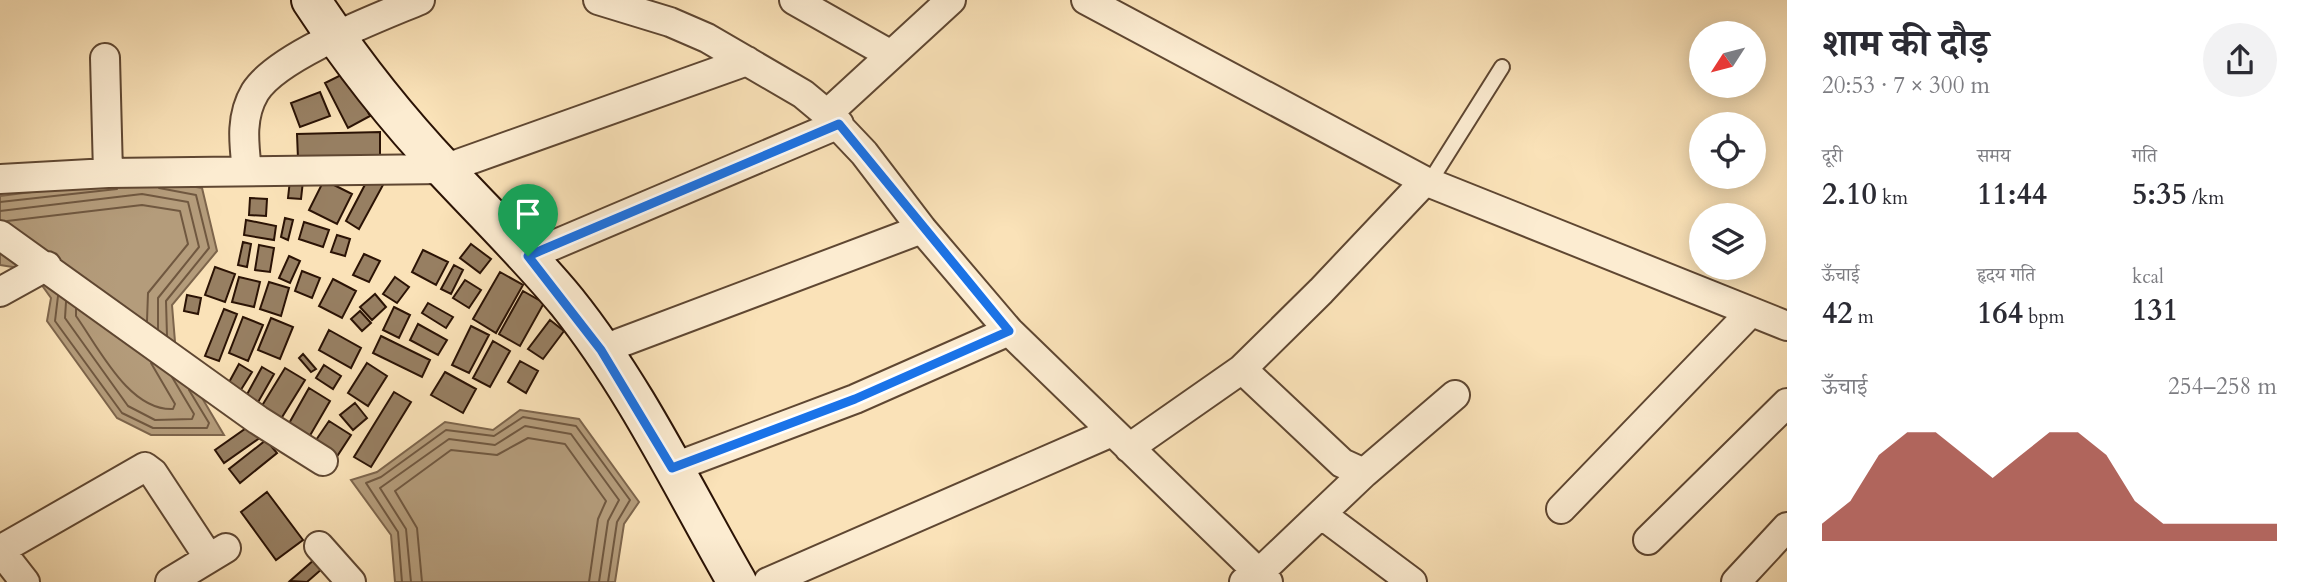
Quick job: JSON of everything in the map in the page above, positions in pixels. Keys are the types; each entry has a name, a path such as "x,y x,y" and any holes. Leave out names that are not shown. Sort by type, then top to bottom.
{"street":[{"path":"311,0 382,99 443,169 528,256 601,350 737,582"},
{"path":"247,171 243,129 256,91 269,77 334,35 421,0"},
{"path":"598,0 670,22 707,38 803,94 833,119 1009,331 1121,440 1257,579 1364,473 1455,395"},
{"path":"794,0 891,55"},
{"path":"528,256 833,119 891,55 951,0"},
{"path":"1086,0 1427,182 1787,326"},
{"path":"105,58 108,173"},
{"path":"0,180 108,173 443,169 747,61"},
{"path":"768,582 1121,440 1242,369 1427,182"},
{"path":"601,350 922,229"},
{"path":"0,235 47,266 258,420 323,461"},
{"path":"0,292 47,266"},
{"path":"1561,509 1751,312"},
{"path":"672,468 855,399 1009,331"},
{"path":"1242,369 1342,463 1364,473"},
{"path":"1648,540 1787,403"},
{"path":"25,582 0,550 145,467 153,473 198,568"},
{"path":"1321,514 1412,582"},
{"path":"1736,582 1787,527"},
{"path":"319,546 351,582"}],"lane":[{"path":"1427,182 1502,67"}],"water":[{"path":"143,178 202,188 217,251 172,305 176,354 224,435 151,435 117,418 47,321 51,298 31,270 0,265 0,196"},
{"path":"520,410 579,419 639,502 624,524 615,582 395,582 391,535 351,480 377,472 445,422 493,430"}],"building":[{"path":"347,72 370,116 348,128 325,83"},
{"path":"320,92 330,116 300,127 291,103"},
{"path":"380,132 380,157 298,159 297,134"},
{"path":"369,177 383,185 359,229 346,221"},
{"path":"290,180 303,181 301,199 288,198"},
{"path":"324,180 352,194 337,224 309,210"},
{"path":"250,198 267,199 266,216 249,215"},
{"path":"285,218 293,220 288,240 281,237"},
{"path":"246,220 276,226 274,240 244,235"},
{"path":"304,222 329,230 323,247 299,239"},
{"path":"337,235 350,239 345,256 331,252"},
{"path":"243,242 251,244 247,267 238,265"},
{"path":"471,244 491,259 480,273 460,258"},
{"path":"259,245 274,248 270,272 255,270"},
{"path":"423,250 448,262 436,285 412,272"},
{"path":"364,254 380,261 369,282 353,275"},
{"path":"289,256 300,261 290,283 279,278"},
{"path":"454,265 463,270 451,294 441,289"},
{"path":"215,267 235,274 225,302 205,295"},
{"path":"302,271 320,278 312,298 295,291"},
{"path":"500,272 523,285 496,333 473,319"},
{"path":"239,277 260,282 254,307 232,302"},
{"path":"395,277 409,287 397,303 383,294"},
{"path":"333,279 356,291 342,318 319,306"},
{"path":"465,280 481,290 469,308 453,298"},
{"path":"269,282 289,288 281,316 260,309"},
{"path":"523,291 544,303 520,346 499,334"},
{"path":"375,294 386,307 372,320 360,307"},
{"path":"187,295 201,298 198,314 184,311"},
{"path":"428,303 453,317 446,328 422,313"},
{"path":"394,307 410,315 399,338 383,330"},
{"path":"224,309 237,314 219,361 205,356"},
{"path":"360,311 371,323 362,331 351,319"},
{"path":"243,317 263,325 248,361 229,353"},
{"path":"271,318 293,327 280,359 258,350"},
{"path":"550,320 564,331 543,359 528,349"},
{"path":"418,324 447,340 438,355 410,340"},
{"path":"471,326 489,335 469,373 452,365"},
{"path":"329,330 361,348 351,368 319,350"},
{"path":"381,336 430,360 422,377 373,353"},
{"path":"493,341 510,351 490,387 473,378"},
{"path":"303,354 316,369 311,372 299,358"},
{"path":"520,361 538,371 526,393 508,382"},
{"path":"367,363 387,376 368,406 348,393"},
{"path":"239,364 252,372 239,393 227,386"},
{"path":"324,365 341,376 333,389 316,378"},
{"path":"262,367 274,374 257,404 245,398"},
{"path":"285,368 305,380 279,422 260,409"},
{"path":"445,372 476,389 463,413 431,395"},
{"path":"309,388 330,401 308,439 287,427"},
{"path":"394,392 411,402 371,467 354,457"},
{"path":"355,403 367,418 353,430 340,415"},
{"path":"329,421 351,435 334,461 312,446"},
{"path":"252,424 261,437 224,463 215,450"},
{"path":"266,440 277,453 240,483 229,469"},
{"path":"267,492 303,540 276,560 241,512"},
{"path":"315,559 323,568 307,582 290,581"}],"route":[{"path":"839,124 922,229 1009,331 855,399 672,468 632,397 601,350 568,304 528,256 839,124"}]}
